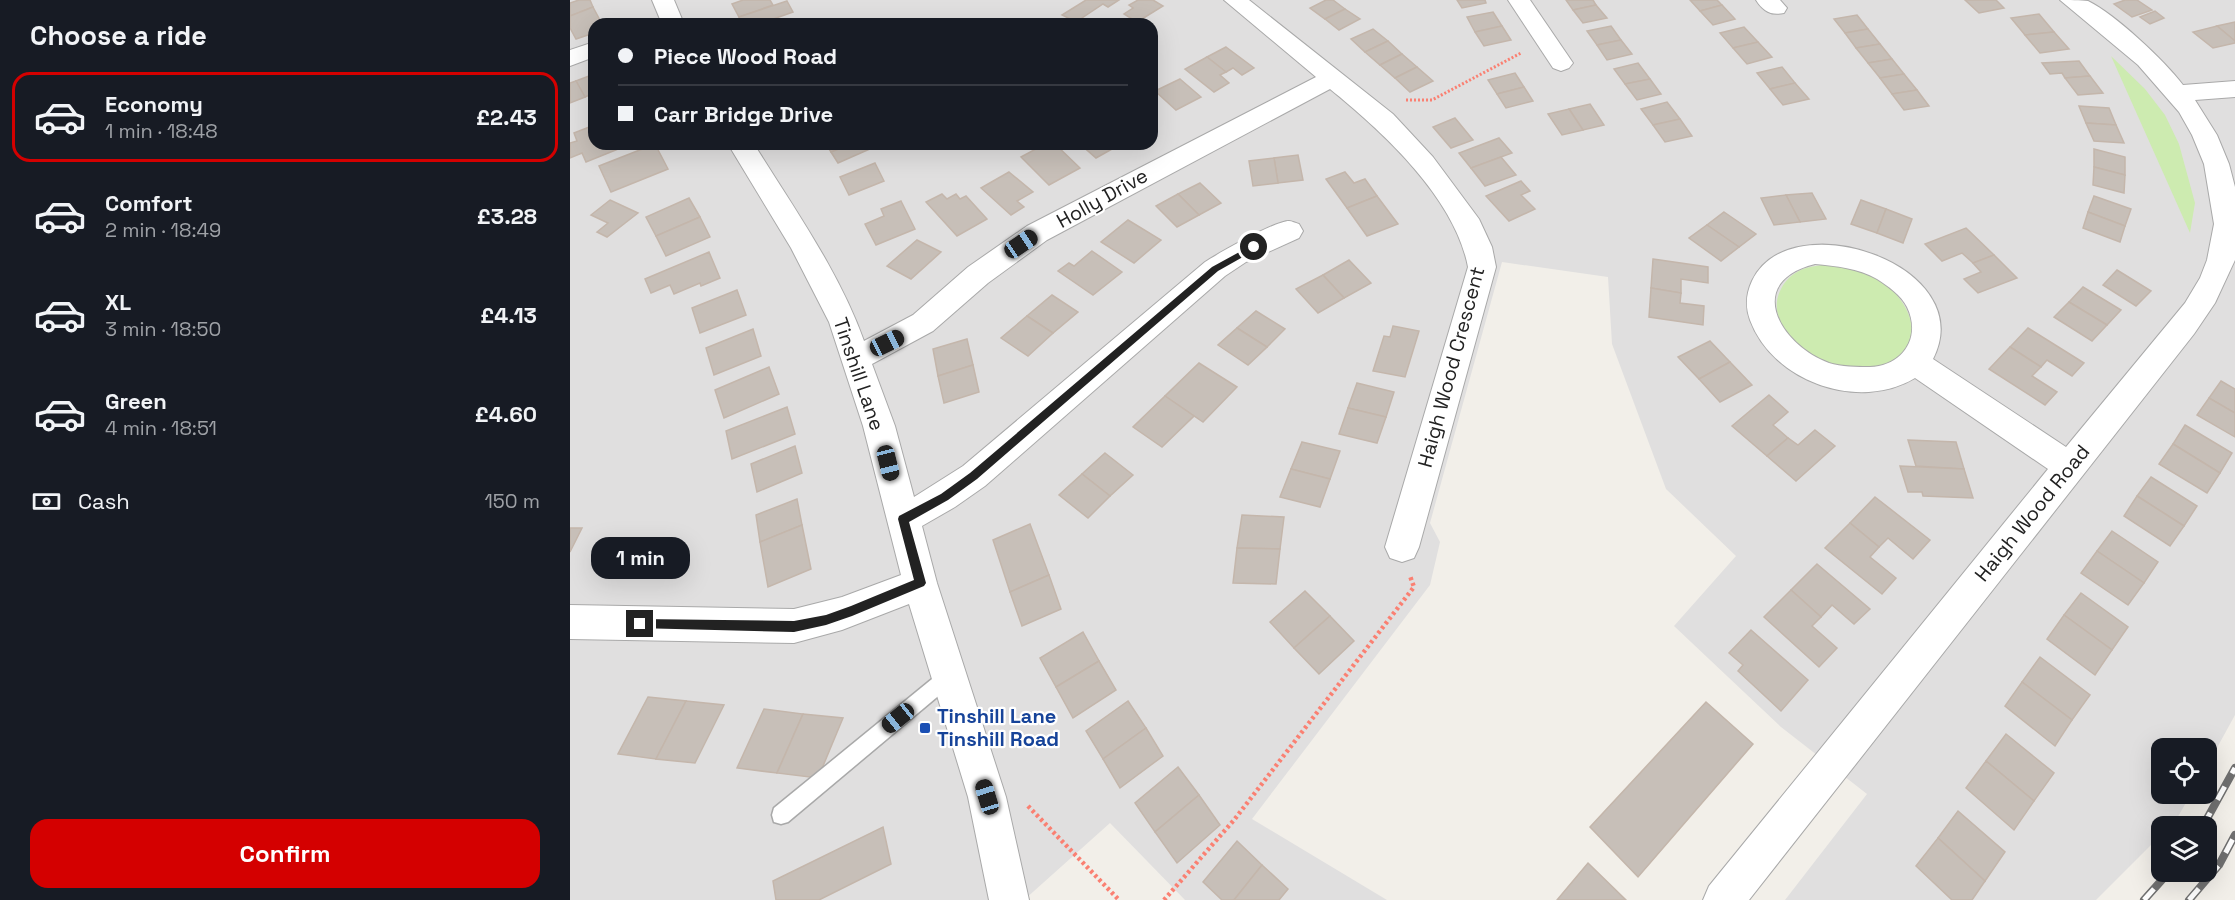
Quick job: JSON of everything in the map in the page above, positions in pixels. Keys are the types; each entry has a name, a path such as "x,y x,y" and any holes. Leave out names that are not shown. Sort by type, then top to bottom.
{"street":[{"name":"Haigh Wood Crescent","path":"1235,0 1384,120 1424,163 1469,226 1478,248 1482,267 1402,547"},
{"path":"1518,0 1561,63"},
{"name":"Haigh Wood Road","path":"1723,900 2069,466 2200,307 2217,273 2227,239 2227,210 2221,171 2209,142 2178,93 2155,67 2071,0"},
{"path":"570,58 588,51"},
{"name":"Holly Drive","path":"856,359 923,322 978,275 1037,233 1333,78"},
{"path":"2178,93 2235,89"},
{"name":"Tinshill Lane","path":"745,150 824,284 843,322 879,426 920,583 987,797 1009,900"},
{"path":"903,519 944,497 974,476 1215,269 1236,255 1289,231"},
{"path":"1815,254 1848,256 1881,268 1908,288 1925,313 1928,340 1916,363 1891,378 1857,381 1820,373 1789,354 1767,329 1760,302 1767,278 1787,261 1815,254"},
{"path":"1916,363 2069,466"},
{"path":"570,622 794,626 826,620 920,583"}],"lane":[{"path":"781,815 949,676"}],"path":[{"path":"1360,101 1432,100 1545,40"},
{"path":"1164,900 1234,820 1414,587 1402,547"},
{"path":"987,797 1013,791 1119,900"}],"shaded area":[{"path":"570,0 2235,0 2235,715 2217,748 2217,738 2151,738 2151,804 2185,804 2178,816 2151,816 2151,845 2096,900 1785,900 1867,794 1781,727 1674,626 1736,556 1666,489 1612,344 1608,277 1502,262 1430,523 1440,542 1430,585 1252,819 1387,900 1185,900 1110,823 1024,900 570,900"}],"green space":[{"path":"2111,56 2145,89 2165,115 2179,144 2195,203 2190,233"},
{"path":"1828,264 1868,273 1892,290 1909,315 1912,329 1911,341 1905,352 1893,361 1876,366 1843,367 1809,353 1789,334 1781,324 1777,312 1777,300 1782,287 1799,271"}],"building":[{"path":"590,0 593,7 570,16 570,3"},
{"path":"743,0 770,0 773,5 739,17 732,4"},
{"path":"1086,0 1119,0 1108,7 1103,4 1082,18 1068,18 1062,15"},
{"path":"1138,0 1153,0 1163,6 1144,18 1130,18 1124,14 1133,8 1129,5"},
{"path":"1326,0 1333,0 1345,9 1325,19 1310,8"},
{"path":"1457,0 1485,0 1486,3 1462,8"},
{"path":"1566,0 1593,0 1596,5 1573,10"},
{"path":"1690,0 1717,0 1722,5 1700,11"},
{"path":"1965,0 1996,0 2004,8 1979,13"},
{"path":"2125,0 2137,0 2152,10 2132,17 2114,4"},
{"path":"787,1 793,12 776,18 739,17"},
{"path":"1596,5 1607,18 1583,23 1573,10"},
{"path":"1722,5 1735,19 1713,25 1700,11"},
{"path":"593,7 599,18 588,18 588,35 576,39 570,28 570,16"},
{"path":"1345,9 1360,19 1339,30 1325,19"},
{"path":"2155,11 2164,18 2150,24 2140,17"},
{"path":"1493,12 1502,26 1475,32 1467,17"},
{"path":"2039,14 2054,32 2025,35 2011,18"},
{"path":"1857,15 1868,29 1845,33 1834,19"},
{"path":"2235,22 2235,41 2217,26"},
{"path":"1502,26 1511,40 1484,46 1475,32"},
{"path":"1611,26 1621,40 1597,45 1587,31"},
{"path":"2217,26 2235,43 2213,48 2193,32"},
{"path":"1744,27 1758,42 1733,48 1720,33"},
{"path":"1373,29 1388,41 1365,52 1351,39"},
{"path":"1868,29 1880,44 1856,48 1845,33"},
{"path":"2054,32 2069,49 2040,53 2025,35"},
{"path":"1621,40 1632,54 1607,60 1597,45"},
{"path":"1388,41 1402,54 1380,65 1365,52"},
{"path":"1758,42 1772,57 1747,64 1733,48"},
{"path":"1880,44 1892,59 1868,63 1856,48"},
{"path":"1226,47 1254,68 1242,75 1233,68 1226,72 1207,57"},
{"path":"1402,54 1417,67 1395,78 1380,65"},
{"path":"1207,57 1226,72 1220,75 1229,83 1214,92 1185,69"},
{"path":"1892,59 1904,74 1880,78 1868,63"},
{"path":"2079,61 2090,76 2065,78 2062,73 2050,74 2042,63"},
{"path":"1638,63 1650,79 1625,84 1614,69"},
{"path":"1417,67 1433,81 1410,92 1395,78"},
{"path":"1782,67 1795,83 1770,89 1757,73"},
{"path":"1515,73 1524,87 1497,94 1488,80"},
{"path":"1904,74 1917,90 1892,94 1880,78"},
{"path":"588,76 588,96 585,97 576,81"},
{"path":"2090,76 2103,93 2078,95 2065,78"},
{"path":"1180,79 1201,97 1176,110 1158,94 1158,90"},
{"path":"1650,79 1661,94 1637,100 1625,84"},
{"path":"576,81 585,97 570,103 570,83"},
{"path":"1795,83 1809,99 1783,105 1770,89"},
{"path":"1524,87 1533,101 1506,108 1497,94"},
{"path":"1917,90 1929,106 1904,110 1892,94"},
{"path":"1667,102 1680,119 1653,125 1641,109"},
{"path":"1590,104 1604,125 1583,130 1569,109"},
{"path":"2079,106 2109,108 2116,125 2086,123"},
{"path":"1569,109 1583,130 1562,135 1548,114"},
{"path":"1455,118 1473,140 1451,148 1433,127"},
{"path":"1680,119 1692,136 1665,142 1653,125"},
{"path":"2086,123 2116,125 2124,143 2094,141"},
{"path":"588,127 588,150 616,150 586,162 582,153 570,158 570,143 577,141 574,133"},
{"path":"1499,138 1512,153 1471,168 1459,153"},
{"path":"2094,149 2125,157 2125,175 2094,167"},
{"path":"640,150 658,150 668,169 611,192 599,166"},
{"path":"836,150 867,150 838,163 831,152"},
{"path":"1034,150 1061,150 1080,168 1049,185 1021,157"},
{"path":"1087,150 1110,150 1096,158"},
{"path":"1298,155 1303,180 1278,183 1274,158"},
{"path":"1501,157 1516,175 1485,186 1471,168"},
{"path":"1274,158 1278,183 1253,186 1249,161"},
{"path":"875,163 884,181 849,195 840,177"},
{"path":"2094,167 2125,175 2124,193 2093,185"},
{"path":"1009,172 1033,192 1017,201 1024,207 1011,215 981,188"},
{"path":"1345,172 1354,183 1365,179 1377,196 1347,208 1326,179"},
{"path":"1521,181 1530,191 1521,195 1535,209 1509,221 1486,196"},
{"path":"1200,183 1221,203 1199,215 1178,194"},
{"path":"1812,193 1826,219 1800,222 1786,195"},
{"path":"942,194 947,199 956,194 960,199 966,196 987,219 957,236 926,202"},
{"path":"1178,194 1199,215 1177,227 1156,206"},
{"path":"1786,195 1800,222 1774,225 1761,198"},
{"path":"1377,196 1398,224 1367,236 1347,208"},
{"path":"2094,196 2131,209 2125,226 2088,212"},
{"path":"689,198 700,217 656,236 646,217"},
{"path":"610,200 638,213 607,237 597,232 608,223 591,215"},
{"path":"1861,200 1886,209 1877,233 1851,224"},
{"path":"901,201 915,229 876,245 865,224 884,216 881,209"},
{"path":"1886,209 1912,219 1903,243 1877,233"},
{"path":"1724,212 1756,234 1739,247 1707,225"},
{"path":"2088,212 2125,226 2120,242 2083,228"},
{"path":"700,217 710,237 666,256 656,236"},
{"path":"1128,220 1161,240 1134,263 1101,242"},
{"path":"1707,225 1739,247 1721,261 1689,238"},
{"path":"1966,228 1994,255 1973,263 1962,253 1942,261 1925,244"},
{"path":"917,240 941,252 911,279 887,266"},
{"path":"1092,251 1122,272 1093,295 1058,271 1069,263 1074,266"},
{"path":"709,252 720,278 701,286 700,283 674,294 670,285 651,293 645,279"},
{"path":"1994,255 2017,278 1978,293 1964,279 1981,272 1973,263"},
{"path":"1653,259 1708,267 1708,283 1681,279 1681,293 1651,288"},
{"path":"1349,260 1371,283 1344,298 1323,275"},
{"path":"2117,270 2151,291 2136,306 2103,285"},
{"path":"1323,275 1344,298 1318,313 1296,289"},
{"path":"2083,287 2121,310 2107,325 2069,302"},
{"path":"1651,288 1681,293 1680,303 1704,306 1703,325 1649,317"},
{"path":"737,290 746,315 700,333 692,308"},
{"path":"1052,295 1078,312 1053,333 1027,316"},
{"path":"2069,302 2107,325 2092,341 2054,317"},
{"path":"1256,311 1285,329 1267,347 1237,328"},
{"path":"1027,316 1053,333 1028,356 1001,338"},
{"path":"1393,326 1419,331 1405,377 1373,371 1384,336 1390,337"},
{"path":"1237,328 1267,347 1248,365 1218,345"},
{"path":"2028,328 2084,363 2072,376 2047,360 2041,367 2010,347"},
{"path":"753,329 761,356 714,375 706,348"},
{"path":"967,339 973,365 938,376 933,349"},
{"path":"1710,341 1730,362 1699,379 1678,357"},
{"path":"2010,347 2041,367 2032,376 2057,392 2045,405 1989,369"},
{"path":"1730,362 1752,385 1720,402 1699,379"},
{"path":"1199,363 1237,387 1203,422 1165,396"},
{"path":"973,365 979,392 944,403 938,376"},
{"path":"769,367 779,394 724,418 715,390"},
{"path":"2221,381 2235,389 2235,413 2209,398"},
{"path":"1357,383 1394,392 1386,417 1348,408"},
{"path":"1769,395 1788,412 1773,425 1788,438 1767,456 1732,426"},
{"path":"1165,396 1194,416 1162,447 1133,427"},
{"path":"2209,398 2235,413 2235,437 2197,415"},
{"path":"787,407 795,434 732,459 726,431"},
{"path":"1348,408 1386,417 1377,443 1339,434"},
{"path":"2185,425 2232,453 2220,473 2173,444"},
{"path":"1815,430 1835,446 1796,481 1767,456 1788,438 1798,445"},
{"path":"1908,440 1956,442 1964,469 1916,466"},
{"path":"1302,442 1340,451 1330,479 1291,469"},
{"path":"2173,444 2220,473 2207,493 2159,464"},
{"path":"795,446 802,473 757,492 751,464"},
{"path":"1105,453 1133,475 1110,496 1082,474"},
{"path":"1900,466 1964,469 1973,498 1923,496 1922,492 1908,492"},
{"path":"1291,469 1330,479 1320,507 1280,497"},
{"path":"1082,474 1110,496 1088,518 1059,495"},
{"path":"2151,477 2197,506 2184,526 2137,496"},
{"path":"2137,496 2184,526 2170,546 2124,516"},
{"path":"1875,497 1930,540 1913,559 1888,538 1879,547 1850,523"},
{"path":"797,499 802,525 760,542 756,515"},
{"path":"1242,515 1284,517 1280,549 1237,548"},
{"path":"1850,523 1879,547 1870,557 1896,578 1882,594 1825,548"},
{"path":"1030,524 1049,575 1010,592 993,540"},
{"path":"802,525 811,569 768,587 760,542"},
{"path":"570,528 582,528 570,552"},
{"path":"2112,531 2158,562 2144,583 2097,551"},
{"path":"1237,548 1280,549 1276,584 1233,583"},
{"path":"2097,551 2144,583 2128,605 2081,573"},
{"path":"1817,564 1870,609 1854,624 1832,605 1821,617 1791,590"},
{"path":"1049,575 1061,609 1022,626 1010,592"},
{"path":"1791,590 1821,617 1812,626 1837,648 1819,667 1764,617"},
{"path":"1305,591 1330,616 1294,648 1270,622"},
{"path":"2081,593 2128,627 2112,650 2064,615"},
{"path":"2064,615 2112,650 2095,675 2047,639"},
{"path":"1330,616 1354,641 1319,674 1294,648"},
{"path":"1751,630 1808,680 1781,711 1738,671 1743,665 1729,653"},
{"path":"1083,632 1099,661 1056,687 1040,658"},
{"path":"2040,657 2090,695 2072,720 2022,682"},
{"path":"1099,661 1116,690 1073,718 1056,687"},
{"path":"2022,682 2072,720 2055,746 2005,706"},
{"path":"648,697 686,701 656,759 618,754"},
{"path":"686,701 724,705 695,763 656,759"},
{"path":"1128,701 1146,728 1103,759 1086,731"},
{"path":"1706,702 1753,744 1638,877 1590,827"},
{"path":"764,709 803,714 777,773 737,768"},
{"path":"803,714 843,718 818,778 777,773"},
{"path":"1146,728 1163,756 1120,788 1103,759"},
{"path":"2006,734 2054,773 2034,801 1986,761"},
{"path":"1986,761 2034,801 2014,830 1966,788"},
{"path":"1178,767 1199,795 1155,832 1135,803"},
{"path":"1199,795 1220,825 1177,863 1155,832"},
{"path":"1958,811 2005,852 1985,881 1938,838"},
{"path":"883,827 891,864 819,900 776,900 773,881"},
{"path":"1938,838 1985,881 1972,900 1952,900 1916,866"},
{"path":"1237,841 1262,865 1234,900 1222,900 1203,882"},
{"path":"1588,863 1626,900 1557,900"},
{"path":"1262,865 1288,889 1279,900 1234,900"}],"railway":[{"path":"2209,816 2235,768"},
{"path":"2189,900 2219,865 2235,835"},
{"path":"2144,900 2160,882"}],"place":[{"name":"Tinshill Lane Tinshill Road","path":"925,728"}],"route":[{"path":"640,624 794,626 826,620 920,583 903,519 944,497 974,476 1215,269 1236,255 1254,247"}]}
